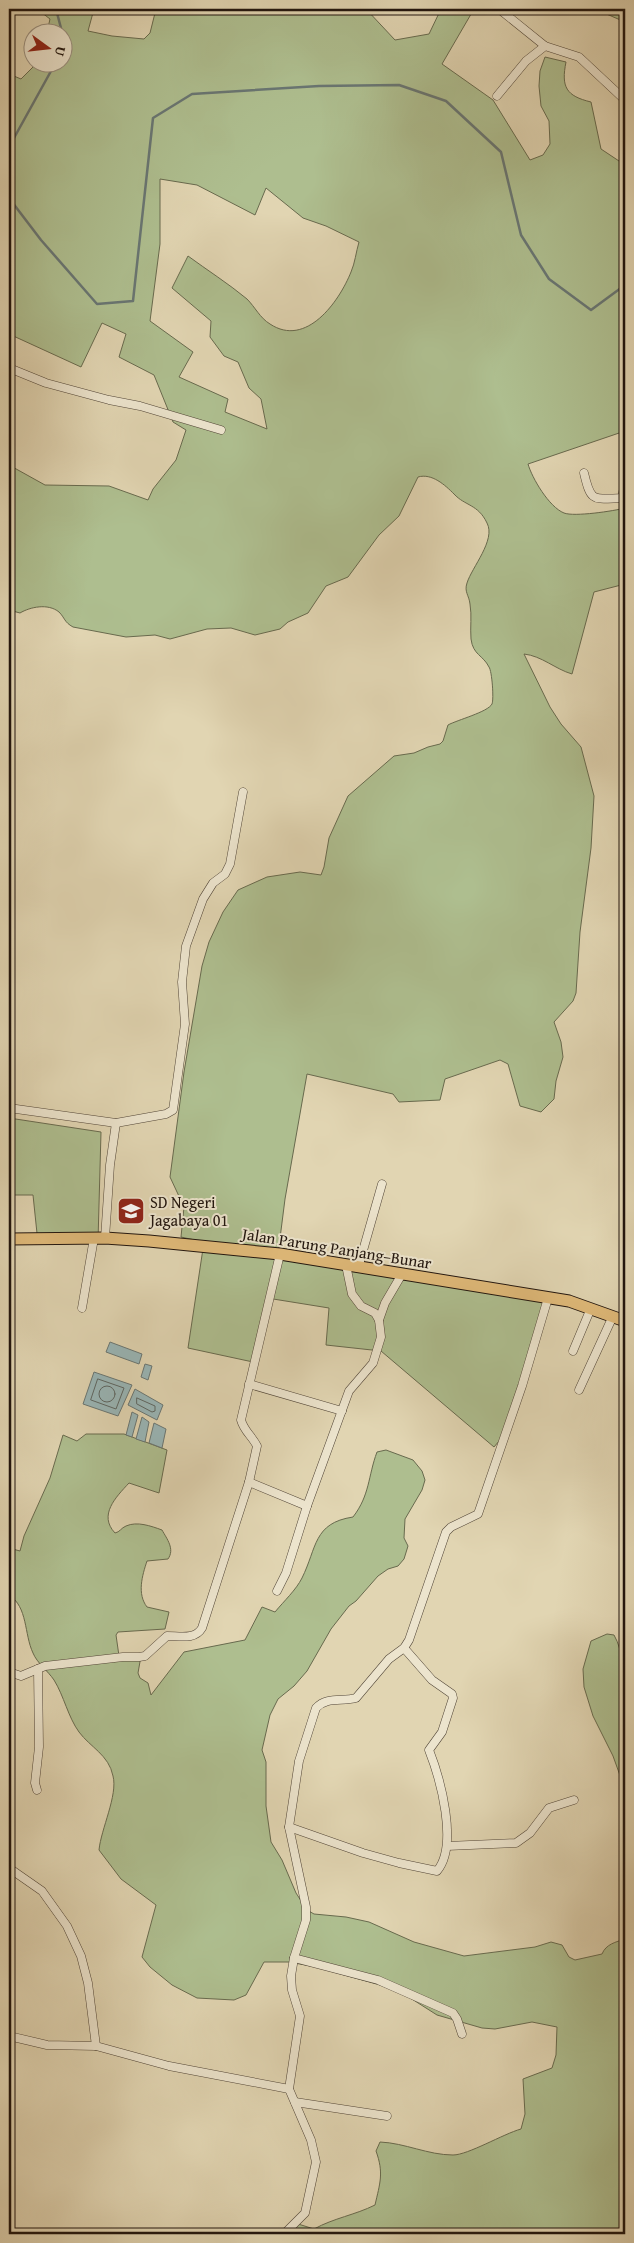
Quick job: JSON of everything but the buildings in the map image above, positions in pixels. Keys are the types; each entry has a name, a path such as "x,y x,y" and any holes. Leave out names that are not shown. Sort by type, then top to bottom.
{"main road":[{"name":"Jalan Parung Panjang–Bunar","path":"9,1239 100,1238 204,1245 280,1254 579,1303 625,1321"}],"street":[{"path":"500,9 545,46 579,58 625,100"},
{"path":"497,96 526,61 545,46"},
{"path":"9,368 46,383 109,400 140,406 221,430"},
{"path":"584,473 589,493 594,497 624,498 625,482"},
{"path":"9,1108 116,1123 166,1114 173,1110 185,1024 182,982 186,946 203,899 213,883 225,874 230,864 243,792"},
{"path":"82,1308 100,1238 116,1123"},
{"path":"358,1268 382,1184"},
{"path":"9,1672 21,1676 45,1666 114,1658 139,1658 145,1656 167,1636 194,1636 202,1628 249,1482 257,1446 244,1430 241,1420 280,1254"},
{"path":"277,1591 286,1572 307,1506 349,1391 373,1364 381,1337 379,1320 375,1313 361,1306 352,1294 346,1265"},
{"path":"379,1320 402,1274"},
{"path":"284,2234 305,2213 316,2162 311,2140 289,2089 300,2016 292,1990 294,1958 306,1920 306,1907 289,1827 299,1761 316,1708 321,1702 356,1698 389,1659 404,1648 409,1640 446,1532 451,1527 478,1514 495,1459 522,1386 548,1298"},
{"path":"573,1351 592,1308"},
{"path":"579,1390 613,1316"},
{"path":"250,1384 342,1410"},
{"path":"249,1482 307,1506"},
{"path":"289,1827 363,1853 399,1863 437,1870 442,1865 447,1846 447,1827 435,1766 429,1750 442,1732 454,1698 452,1694 432,1680 404,1648"},
{"path":"37,1790 35,1783 38,1747 38,1669"},
{"path":"447,1846 516,1844 530,1833 549,1808 574,1800"},
{"path":"9,1868 42,1891 67,1926 81,1956 88,1983 96,2046"},
{"path":"294,1958 358,1973 404,1990 453,2013 462,2034"},
{"path":"9,2036 47,2045 96,2046 169,2066 289,2089"},
{"path":"295,2102 386,2116"}],"green space":[{"path":"37,9 94,9 88,31 112,36 144,39 150,33 156,9 366,9 395,40 429,34 441,9 474,9 442,64 493,100 530,160 543,155 550,144 549,121 541,106 539,86 540,71 545,57 566,62 564,78 567,89 576,97 591,102 601,149 625,165 625,431 528,464 533,477 547,499 564,513 585,514 625,508 625,584 594,592 572,674 537,657 524,654 550,707 561,724 581,747 594,796 591,848 580,932 576,993 573,1001 554,1022 561,1042 563,1057 556,1081 554,1099 541,1112 520,1106 508,1064 500,1060 445,1079 440,1100 399,1102 393,1094 307,1074 285,1199 278,1254 546,1296 505,1434 494,1447 381,1351 326,1345 329,1308 267,1298 253,1362 188,1348 204,1242 181,1237 184,1207 170,1177 184,1072 202,966 209,942 223,912 238,890 267,877 300,872 321,875 329,838 348,796 394,756 414,753 440,744 443,741 448,725 479,713 492,704 493,691 490,670 487,663 476,652 472,644 471,608 466,589 467,583 486,545 489,530 487,523 480,512 458,498 438,481 423,476 418,477 399,516 379,535 348,577 326,586 308,613 288,622 280,629 255,635 231,628 207,629 170,639 155,635 126,637 73,627 55,609 34,608 20,613 9,610 9,465 45,485 109,486 148,500 153,489 176,460 186,430 173,422 154,375 119,357 126,334 102,323 81,367 9,334 11,303 9,302 9,74 21,79 28,72 72,72 72,22 49,22 50,19","holes":["160,179 197,185 255,215 266,188 303,218 326,226 359,242 346,284 330,308 308,326 296,330 283,330 270,324 263,319 247,299 188,256 172,288 211,321 210,337 224,356 238,362 249,388 261,399 267,429 225,412 228,399 179,377 193,352 150,321 160,244"]},
{"path":"595,9 625,9 625,22"},
{"path":"9,1118 101,1132 98,1241 38,1243 33,1195 9,1195"},
{"path":"86,1434 124,1434 167,1450 159,1493 129,1483 114,1500 108,1520 115,1533 124,1527 139,1524 162,1530 168,1540 171,1552 168,1559 147,1561 141,1585 142,1596 147,1607 169,1612 165,1629 118,1632 116,1635 119,1656 141,1656 138,1673 140,1678 148,1683 151,1695 184,1652 245,1640 262,1607 275,1612 299,1582 323,1531 340,1520 353,1517 359,1509 366,1493 377,1452 386,1450 413,1460 422,1471 425,1480 422,1490 405,1519 404,1538 408,1546 404,1559 398,1566 388,1569 378,1576 356,1601 349,1606 331,1629 307,1671 294,1686 278,1699 270,1715 262,1750 266,1762 266,1806 271,1842 282,1860 296,1893 307,1910 314,1914 346,1917 369,1922 414,1942 464,1956 535,1947 551,1942 562,1945 569,1957 575,1960 602,1954 615,1942 625,1939 625,2234 280,2234 295,2223 314,2229 375,2205 381,2172 376,2151 380,2142 453,2155 467,2152 521,2129 525,2114 523,2079 552,2068 556,2055 557,2027 532,2022 495,2029 482,2028 437,2015 404,1994 380,1985 316,1967 289,1962 264,1962 246,1995 234,2000 197,1998 172,1985 150,1967 142,1957 156,1905 121,1879 99,1850 113,1793 114,1784 111,1769 108,1762 83,1737 75,1726 54,1680 35,1657 30,1646 20,1606 9,1595 9,1548 20,1551 24,1536 50,1478 63,1435 77,1441"},
{"path":"607,1634 614,1635 624,1668 627,1714 625,1798 622,1781 613,1756 593,1716 584,1687 583,1669 591,1641"}],"water":[{"path":"110,1342 142,1354 139,1364 106,1352"},
{"path":"145,1364 152,1366 148,1380 141,1377"},
{"path":"94,1372 132,1385 118,1416 83,1404"},
{"path":"135,1389 163,1405 157,1420 128,1405"},
{"path":"132,1412 138,1415 132,1437 126,1435"},
{"path":"142,1417 149,1422 145,1442 136,1439"},
{"path":"154,1423 166,1429 162,1448 149,1443"}],"waterway":[{"path":"56,9 59,22"},
{"path":"9,147 50,72"},
{"path":"9,198 41,240 97,304 133,301 153,118 192,94 319,86 399,85 446,101 501,152 521,235 549,279 591,310 625,285"}],"place":[{"name":"SD Negeri Jagabaya 01","path":"131,1211"}]}
